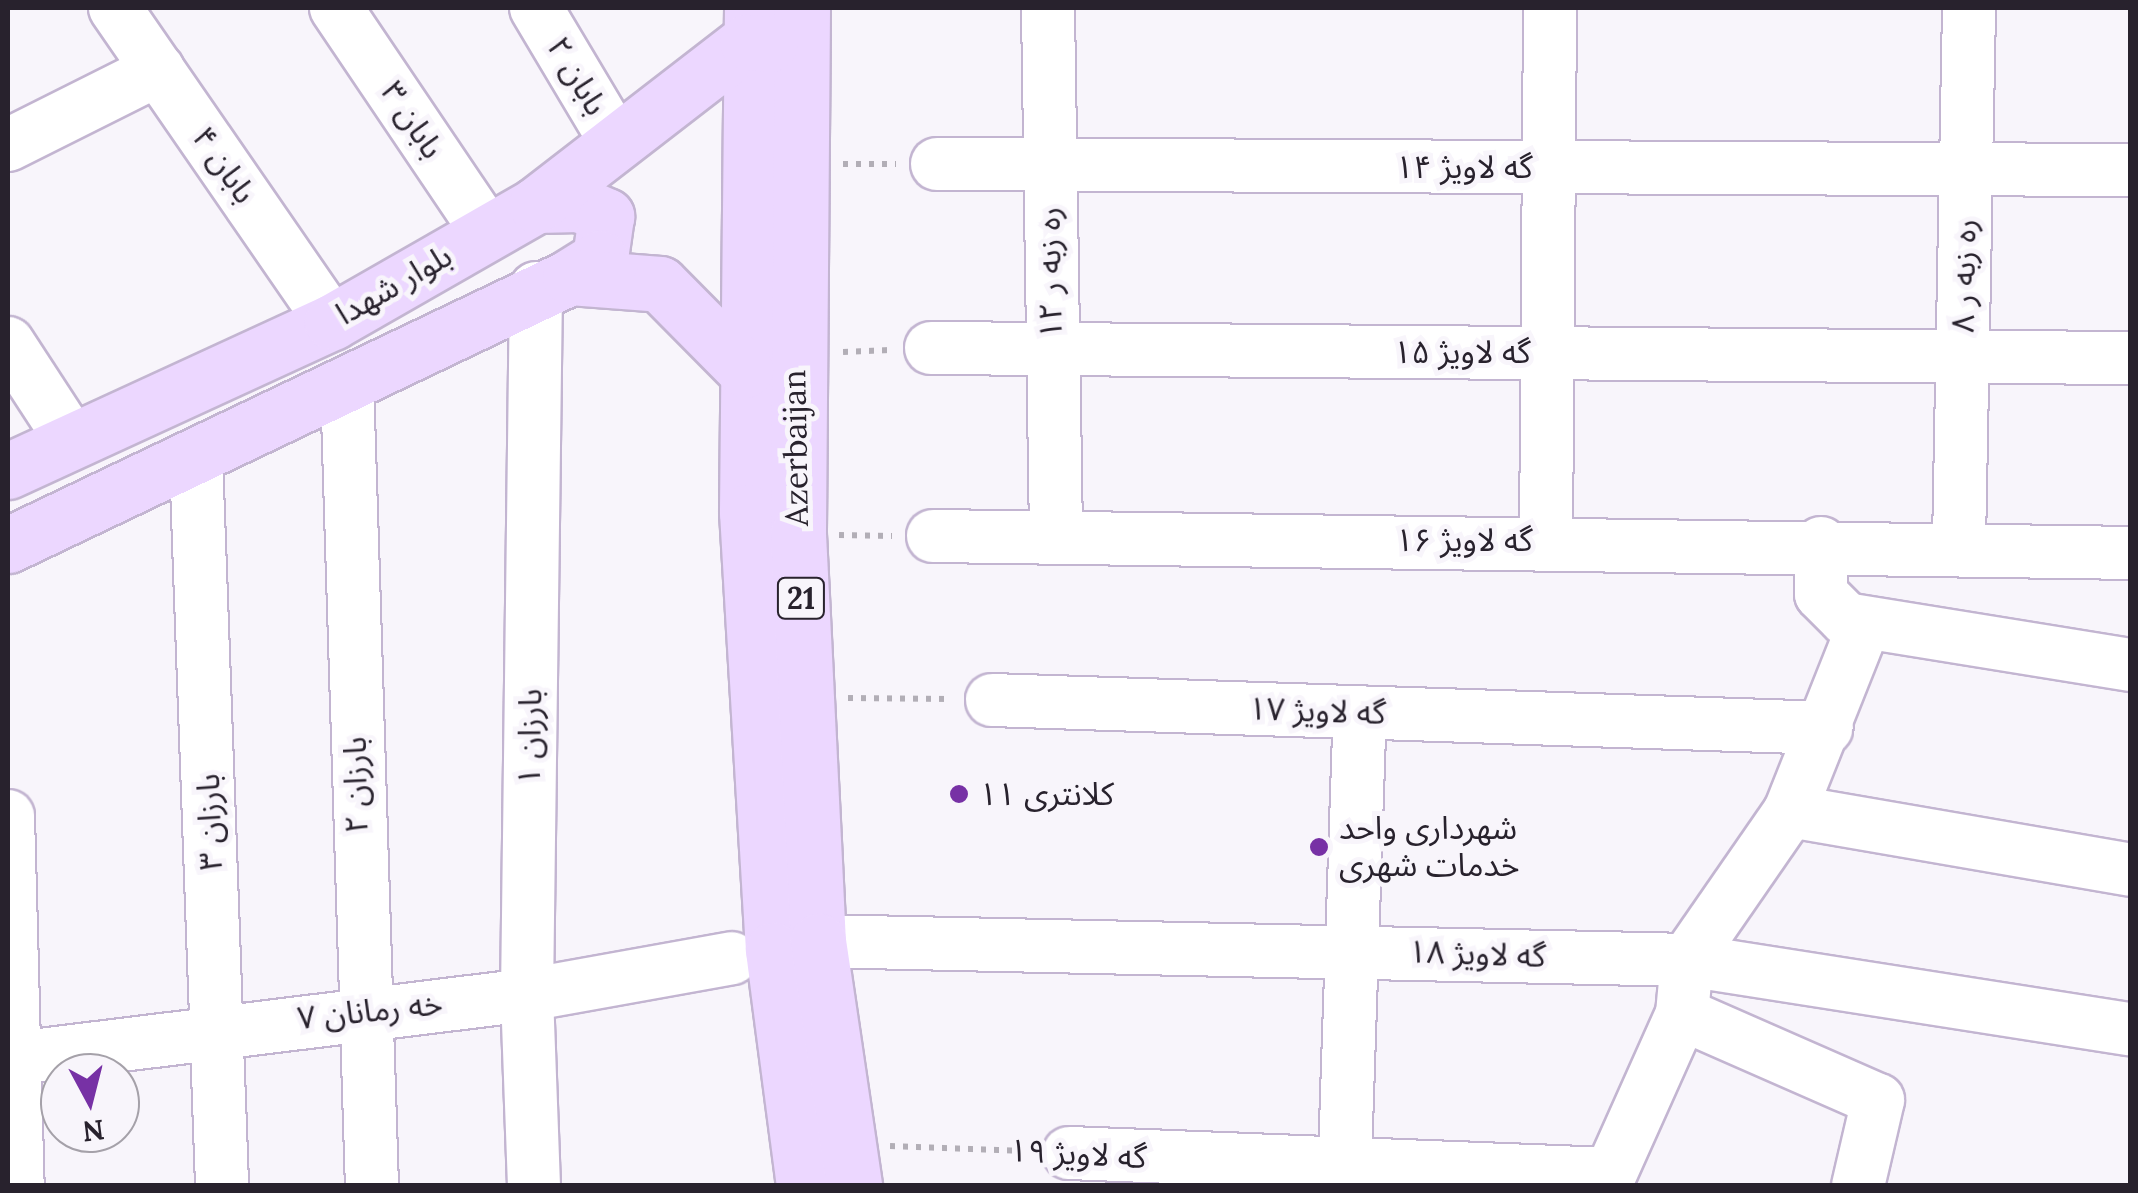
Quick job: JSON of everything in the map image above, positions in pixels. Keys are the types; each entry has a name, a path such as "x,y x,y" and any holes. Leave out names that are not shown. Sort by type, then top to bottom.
{"main road":[{"name":"بلوار شهدا","path":"8,472 332,322 536,206 775,26"},
{"name":"Azerbaijan","path":"775,26 797,164 770,362 798,534 818,941 850,1165"},
{"name":"Azerbaijan","path":"775,26 770,362 773,950 804,1186"},
{"path":"536,206 580,204 606,216 600,258 553,283"},
{"name":"بلوار شهدا","path":"8,545 196,458 553,283"},
{"path":"553,283 660,284 770,362"}],"street":[{"name":"بابان ۴","path":"116,8 332,322"},
{"name":"بابان ۳","path":"336,8 488,232"},
{"name":"ره زبه ر ۱۲","path":"1048,8 1056,538"},
{"path":"1546,541 1550,8"},
{"name":"۸ ره زبه ر","path":"1959,544 1969,8"},
{"name":"بابان ۲","path":"551,19 617,144"},
{"path":"8,145 158,70"},
{"name":"گه لاویژ ۱۴","path":"937,164 2130,170"},
{"name":"بارزان ۱","path":"534,1186 527,996 553,283"},
{"path":"8,343 72,441"},
{"name":"گه لاویژ ۱۵","path":"931,348 2130,358"},
{"name":"بارزان ۲","path":"347,383 362,1012 372,1186"},
{"name":"بارزان ۳","path":"196,458 222,1186"},
{"name":"۱۶ گه لاویژ","path":"933,536 1959,544 2130,553"},
{"path":"1822,543 1827,609 1865,623 2130,664"},
{"path":"1607,1180 1682,1014 1687,960 1790,812 1828,728 1865,623"},
{"name":"گه لاویژ ۱۷","path":"992,700 1828,728"},
{"path":"1344,1176 1360,712"},
{"path":"1790,812 2130,870"},
{"path":"8,816 10,1058 18,1186"},
{"name":"گه لاویژ ۱۸","path":"818,941 1687,960 2130,1030"},
{"name":"خه رمانان ۷","path":"10,1058 218,1027 527,996 732,958"},
{"path":"1682,1014 1878,1100 1858,1186"},
{"name":"۱۹ گه لاویژ","path":"1069,1153 1344,1176 1607,1180"}],"path":[{"path":"797,164 937,164"},
{"path":"770,362 931,348"},
{"path":"798,534 933,536"},
{"path":"806,698 992,700"},
{"name":"۱۹ گه لاویژ","path":"850,1165 1069,1153"}],"place":[{"name":"کلانتری ۱۱","path":"959,794"},
{"name":"شهرداری واحد خدمات شهری","path":"1319,847"}]}
